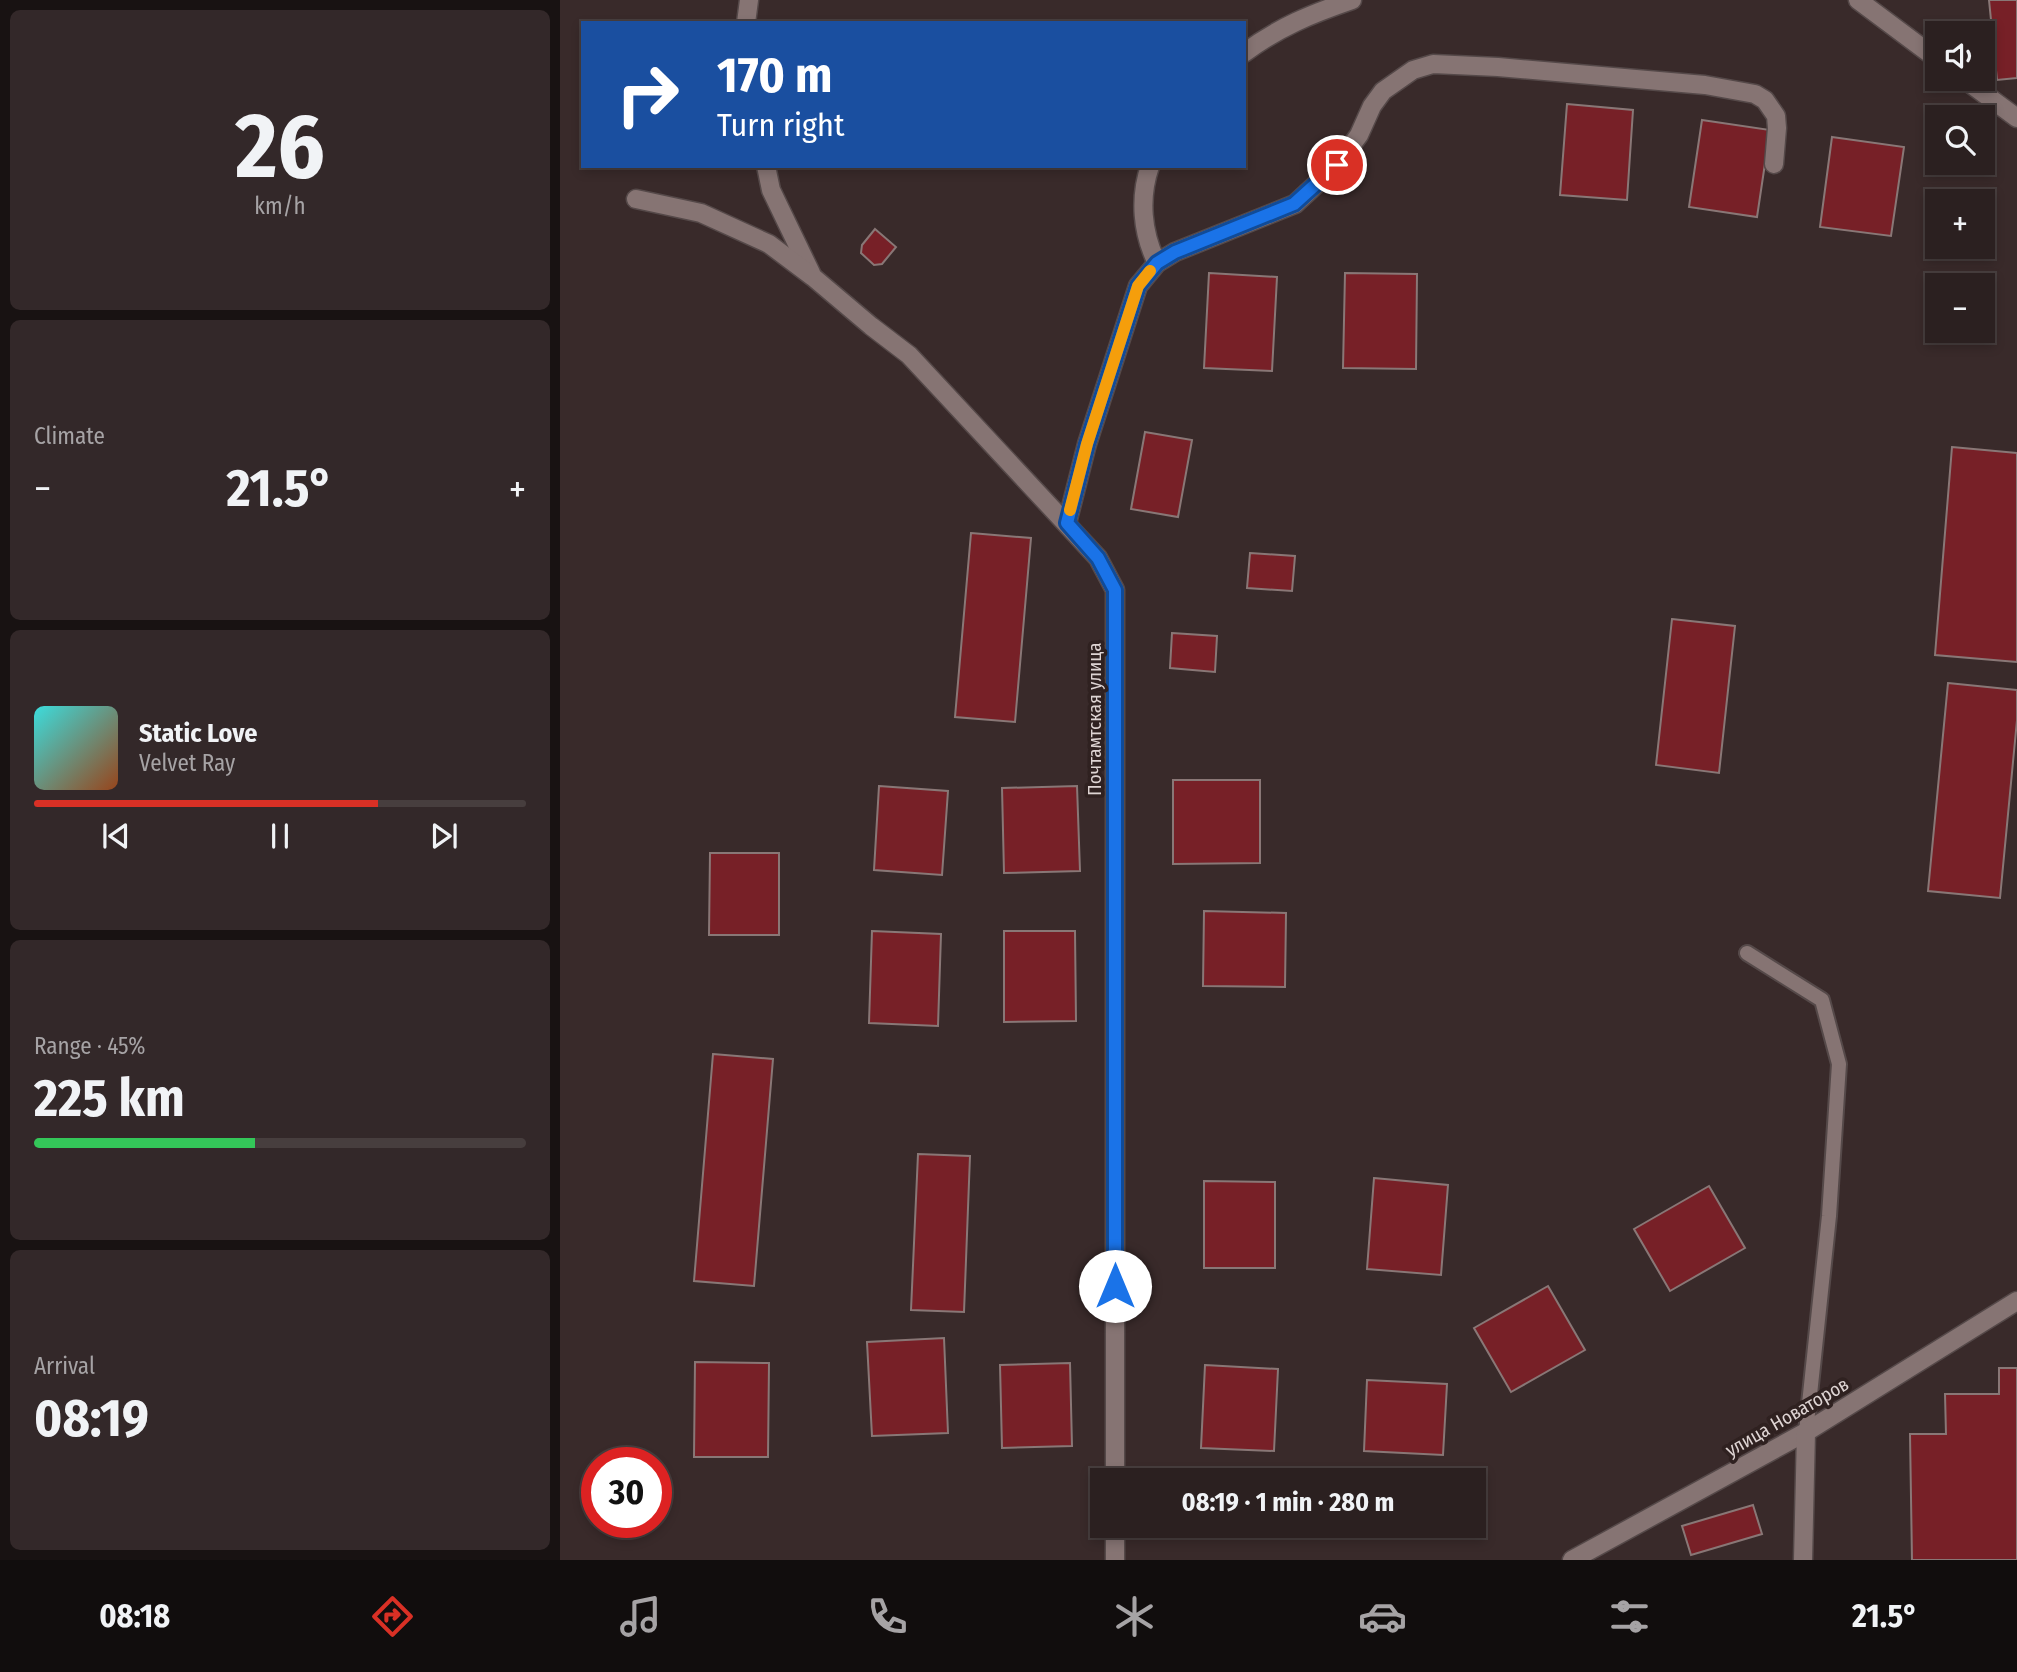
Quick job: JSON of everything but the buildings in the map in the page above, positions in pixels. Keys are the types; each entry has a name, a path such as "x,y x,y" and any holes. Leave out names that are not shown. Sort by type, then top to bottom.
{"street":[{"path":"746,21 749,0"},
{"path":"1246,52 1300,18 1352,0"},
{"path":"1858,0 1925,50"},
{"path":"1067,523 1087,444 1138,286 1157,263 1175,252 1294,204 1337,165 1359,135 1372,106 1383,91 1413,70 1433,64 1498,67 1704,85 1755,94 1765,100 1776,116 1774,164"},
{"path":"1980,91 2017,118"},
{"path":"766,168 771,190 813,277"},
{"path":"1149,168 1144,183 1142,212 1157,263"},
{"name":"Почтамтская улица","path":"636,199 701,213 769,244 909,355 1098,558 1115,590 1115,1468"},
{"name":"улица Новаторов","path":"1572,1560 1806,1432 2017,1301"},
{"path":"1803,1560 1806,1432"},
{"path":"1115,1538 1115,1560"}],"lane":[{"path":"1746,953 1822,1000 1839,1063 1829,1216 1806,1432"}],"slow traffic":[{"path":"1070,510 1087,444 1138,286 1150,271"}],"route":[{"path":"1115,1286 1115,590 1098,558 1067,523 1087,444 1138,286 1147,274 1157,263 1175,252 1294,204 1337,165"}]}
